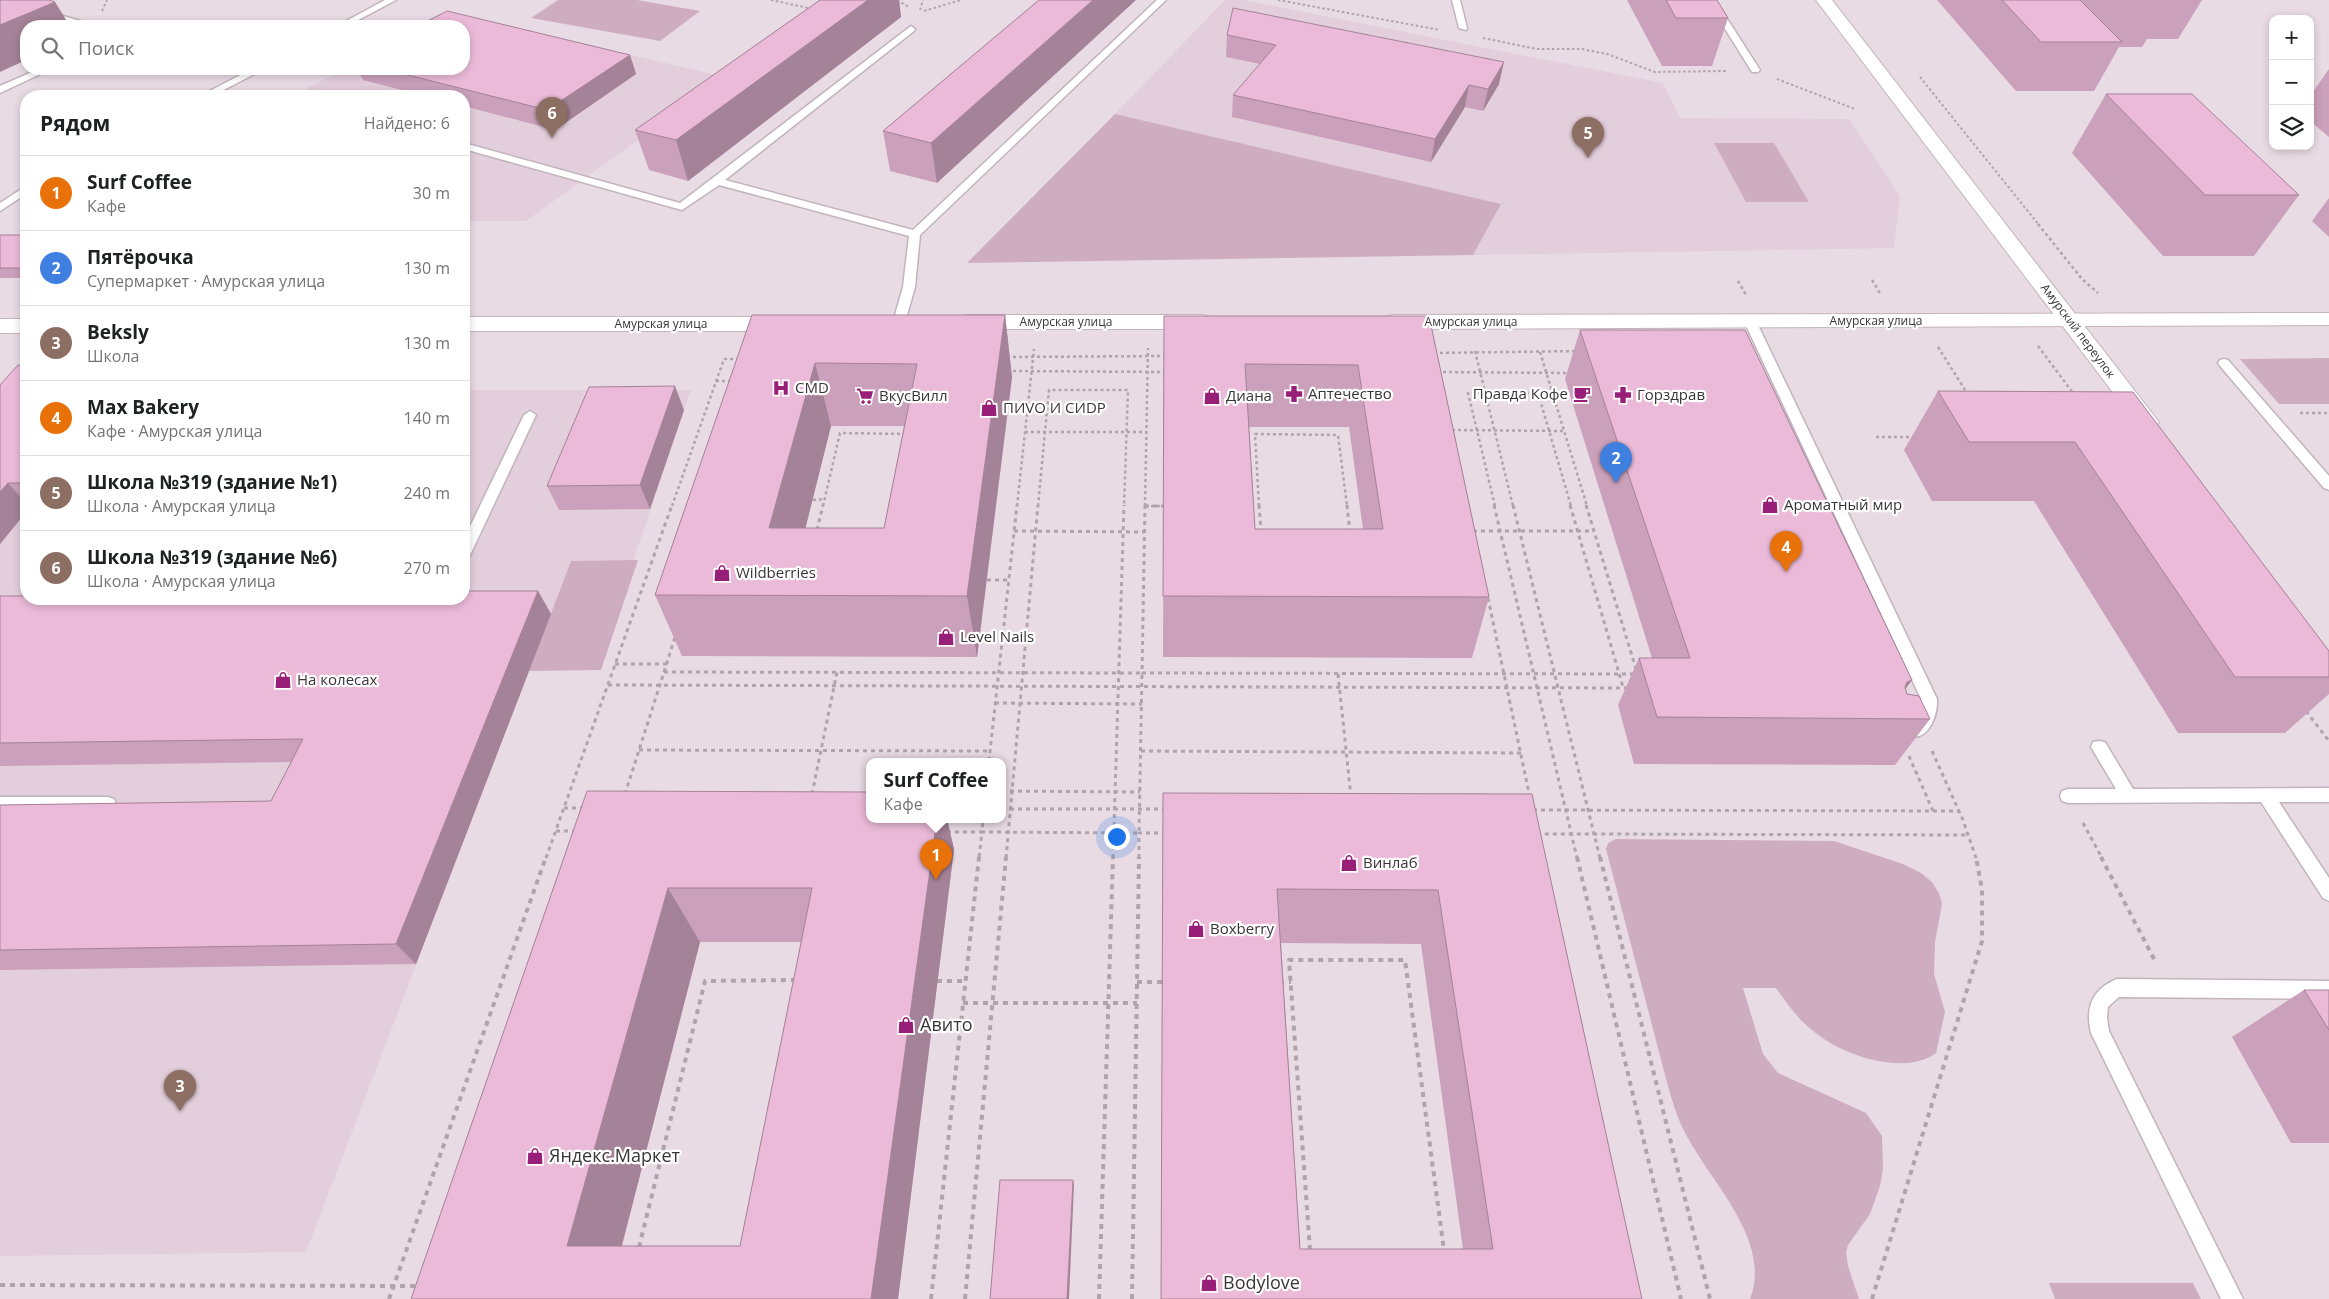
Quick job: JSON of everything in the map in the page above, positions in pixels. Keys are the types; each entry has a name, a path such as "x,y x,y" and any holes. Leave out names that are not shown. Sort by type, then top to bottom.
{"street":[{"name":"Амурский переулок","path":"1824,0 2162,442"},
{"name":"Амурская улица","path":"1376,322 2329,320"},
{"name":"Амурская улица","path":"949,322 1228,322"},
{"name":"Амурская улица","path":"470,324 805,323"},
{"path":"0,326 20,326"}],"lane":[{"path":"353,20 392,0"},
{"path":"899,322 910,287 916,234 1162,0"},
{"path":"1456,0 1463,28"},
{"path":"1710,0 1755,70"},
{"path":"49,16 65,20"},
{"path":"470,148 682,207 911,29"},
{"path":"0,90 33,75"},
{"path":"217,90 247,75"},
{"path":"717,181 916,234"},
{"path":"0,208 20,193"},
{"path":"1750,321 1922,682 1930,706 1928,716 1920,727 1899,735"},
{"path":"765,359 776,324"},
{"path":"2224,363 2329,485"},
{"path":"470,540 530,415"},
{"path":"2099,747 2129,796"},
{"path":"2265,795 2329,893"},
{"path":"2068,796 2329,795"},
{"path":"0,804 129,804"},
{"path":"2232,1299 2100,1032 2096,1018 2098,1006 2104,995 2117,988 2329,990"}],"path":[{"path":"771,0 818,10"},
{"path":"896,0 920,12 961,0"},
{"path":"920,12 924,0"},
{"path":"1278,0 1449,32"},
{"path":"1478,37 1537,48 1582,49 1607,54 1655,72 1755,70 1855,109"},
{"path":"1914,70 2082,279"},
{"path":"2034,339 2078,400"},
{"path":"1934,340 1970,398"},
{"path":"989,758 1035,342"},
{"path":"1132,1299 1148,342"},
{"path":"1474,346 1710,1299"},
{"path":"664,672 1638,674 1539,346"},
{"path":"1434,347 1441,382"},
{"path":"1425,353 1580,351"},
{"path":"1003,357 1177,356"},
{"path":"389,1299 724,359 765,359"},
{"path":"1002,372 1176,372"},
{"path":"1429,372 1576,373"},
{"path":"716,381 741,381"},
{"path":"965,1299 1049,390 1128,390 1099,1299"},
{"path":"1623,688 1538,393 1468,393 1681,1299"},
{"path":"1449,420 1454,439"},
{"path":"1452,430 1564,430"},
{"path":"1025,432 1146,432"},
{"path":"816,535 840,433 914,434"},
{"path":"1262,534 1255,434 1338,435 1352,542"},
{"path":"1876,437 1916,437"},
{"path":"813,500 824,499"},
{"path":"1145,506 1164,506"},
{"path":"1253,506 1260,506"},
{"path":"1471,522 1475,539"},
{"path":"1014,531 1144,532"},
{"path":"1473,531 1594,531"},
{"path":"987,580 1009,580"},
{"path":"1486,590 1534,818"},
{"path":"623,800 678,628"},
{"path":"615,664 666,664"},
{"path":"811,799 837,672"},
{"path":"1338,674 1351,800"},
{"path":"608,685 1633,688"},
{"path":"995,704 1142,704"},
{"path":"2306,710 2329,742"},
{"path":"1872,1299 1982,941 1984,898 1980,869 1960,811 1920,727"},
{"path":"1899,735 1933,811"},
{"path":"639,750 990,751"},
{"path":"1141,751 1521,753"},
{"path":"1006,791 1140,792"},
{"path":"2068,796 2140,930"},
{"path":"564,808 592,808"},
{"path":"1006,809 1169,809"},
{"path":"1523,810 1960,811"},
{"path":"931,1299 983,823"},
{"path":"1536,826 1540,844"},
{"path":"556,831 585,831"},
{"path":"942,832 1169,833"},
{"path":"1528,834 1969,835"},
{"path":"1318,1250 1309,1250 1289,960 1405,960 1443,1250"},
{"path":"639,1247 705,981 800,980"},
{"path":"937,981 965,981"},
{"path":"1137,982 1162,982"},
{"path":"1273,982 1291,982"},
{"path":"963,1003 1137,1003"},
{"path":"630,1247 649,1247"},
{"path":"1433,1250 1450,1250"},
{"path":"0,1285 426,1286"}],"shaded area":[{"path":"558,0 637,0 700,11 660,41 531,18"},
{"path":"1225,0 1243,0 1663,83 1680,118 1849,119 1900,196 1894,248 1473,255 1501,204 1115,114"},
{"path":"448,12 725,77 526,221 470,221 470,90 304,90 333,75 470,75 470,20 457,20"},
{"path":"1115,114 1501,204 1473,255 967,263"},
{"path":"1714,143 1774,143 1809,202 1746,202"},
{"path":"2329,358 2329,404 2279,404 2240,359"},
{"path":"0,389 20,389 20,605 470,605 470,390 691,390 633,561 571,561 306,1252 0,1256"},
{"path":"638,560 601,670 529,671 571,561"},
{"path":"1616,839 1834,841 1903,864 1921,873 1932,882 1939,893 1942,904 1935,942 1934,974 1945,1012 1936,1053 1923,1060 1908,1063 1892,1063 1859,1056 1829,1042 1817,1034 1799,1018 1776,988 1743,988 1763,1054 1778,1073 1866,1113 1882,1136 1883,1169 1880,1186 1870,1214 1848,1245 1846,1252 1848,1266 1859,1299 1750,1299 1755,1278 1753,1257 1747,1236 1737,1215 1685,1132 1670,1092 1606,849 1608,843"},
{"path":"2049,1283 2193,1283 2201,1299 2055,1299"}],"building":[{"path":"0,0 49,0 55,2 0,25"},
{"path":"820,0 868,0 676,140 635,130"},
{"path":"1039,0 1093,0 931,143 883,131"},
{"path":"1666,0 1717,0 1728,18 1676,18"},
{"path":"2002,0 2080,0 2122,42 2041,42"},
{"path":"1233,8 1504,62 1488,89 1469,85 1435,139 1233,95 1276,45 1227,35"},
{"path":"447,11 630,55 547,110 408,75 470,75 470,20 430,20"},
{"path":"2106,94 2192,94 2299,195 2205,195"},
{"path":"0,235 20,235 20,268 0,268"},
{"path":"752,315 1005,315 967,596 655,595","holes":["815,363 917,364 884,528 769,528"]},
{"path":"1164,316 1429,316 1489,597 1163,596","holes":["1245,364 1358,365 1383,529 1255,529"]},
{"path":"1580,330 1745,330 1912,680 1907,682 1905,687 1907,694 1919,696 1930,719 1657,717 1639,658 1690,658"},
{"path":"20,365 20,483 8,483 0,492 0,385"},
{"path":"675,386 640,485 547,486 589,387"},
{"path":"1938,391 2133,392 2329,651 2329,677 2235,677 2075,442 1969,442"},
{"path":"470,591 538,591 396,944 0,950 0,805 271,801 303,739 0,743 0,596 20,596 20,605 470,605"},
{"path":"587,791 866,792 866,823 936,823 871,1299 411,1299","holes":["668,888 812,888 740,1246 567,1246"]},
{"path":"1163,793 1532,794 1642,1299 1161,1299","holes":["1277,889 1438,890 1493,1249 1300,1249"]},
{"path":"2304,990 2329,990 2329,1030"},
{"path":"1000,1180 1073,1180 1067,1299 990,1299"}],"place":[{"name":"Школа №319 (здание №6)","path":"552,138"},
{"name":"Школа №319 (здание №1)","path":"1588,158"},
{"name":"CMD","path":"781,388"},
{"name":"Аптечество","path":"1294,394"},
{"name":"Правда Кофе","path":"1582,394"},
{"name":"Горздрав","path":"1623,395"},
{"name":"ВкусВилл","path":"865,396"},
{"name":"Диана","path":"1212,396"},
{"name":"ПИVO И СИDР","path":"989,408"},
{"name":"Пятёрочка","path":"1616,483"},
{"name":"Ароматный мир","path":"1770,505"},
{"name":"Max Bakery","path":"1786,572"},
{"name":"Wildberries","path":"722,573"},
{"name":"Level Nails","path":"946,637"},
{"name":"На колесах","path":"283,680"},
{"name":"Винлаб","path":"1349,863"},
{"name":"Surf Coffee","path":"936,880"},
{"name":"Boxberry","path":"1196,929"},
{"name":"Авито","path":"906,1025"},
{"name":"Beksly","path":"180,1111"},
{"name":"Яндекс.Маркет","path":"535,1156"},
{"name":"Bodylove","path":"1209,1283"}]}
